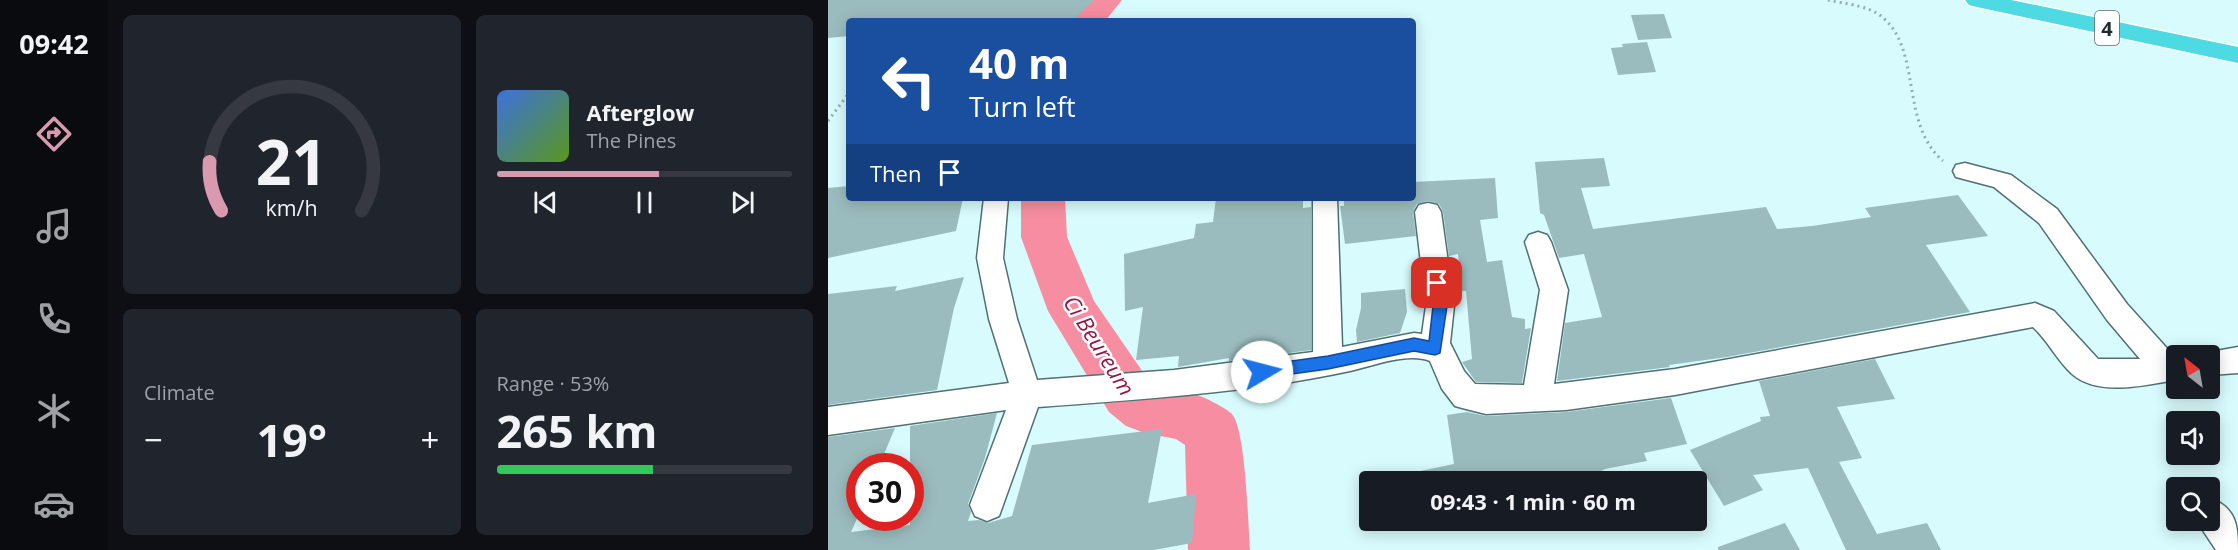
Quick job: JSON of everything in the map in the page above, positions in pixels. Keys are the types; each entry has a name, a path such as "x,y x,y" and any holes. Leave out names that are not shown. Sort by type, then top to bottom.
{"highway":[{"name":"4","path":"1977,0 2238,55"},
{"name":"4","path":"2075,0 2238,33"}],"street":[{"path":"1965,171 2002,182 2048,216 2078,254 2117,312 2166,363"},
{"path":"987,506 1027,394 1004,319 990,258 996,201"},
{"path":"1325,201 1328,363"},
{"path":"1428,212 1440,306 1435,349"},
{"path":"1537,398 1554,290 1538,242"},
{"path":"828,421 1027,394 1174,383 1328,363 1414,345 1435,349 1446,359 1453,381 1466,396 1486,400 1566,397 1676,382 2035,315 2044,319 2084,366 2093,372 2106,374 2166,368"},
{"path":"2220,362 2238,360"},
{"path":"2220,527 2237,550"}],"path":[{"path":"1828,0 1881,16 1899,35 1911,98 1925,139 1938,158 1965,171"},
{"path":"828,121 846,97"}],"building":[{"path":"828,0 1094,0 1075,18 846,18 846,36 828,38"},
{"path":"1664,14 1672,38 1638,40 1631,15"},
{"path":"1647,42 1656,72 1618,75 1611,48 1623,47 1622,44"},
{"path":"1604,158 1610,186 1581,188 1593,229 1766,207 1777,229 1812,226 1871,217 1865,208 1958,195 1988,236 1926,245 1970,312 1727,357 1669,365 1670,367 1557,381 1565,323 1602,317 1584,254 1559,258 1544,215 1540,213 1535,162"},
{"path":"1495,178 1498,218 1480,220 1487,262 1502,260 1512,317 1525,319 1525,329 1531,328 1522,383 1476,382 1462,362 1472,359 1466,291 1462,291 1458,254 1449,256 1443,212 1439,204 1428,201 1417,204 1413,212 1416,236 1345,244 1340,206 1344,206 1344,201 1416,201 1416,182"},
{"path":"846,186 846,201 962,201 956,231 828,258 828,188"},
{"path":"1216,201 1303,201 1303,208 1311,207 1311,350 1229,361 1229,358 1178,367 1179,356 1136,360 1143,307 1125,311 1124,254 1194,238 1196,224 1213,222"},
{"path":"964,277 954,308 937,390 828,405 828,294 897,286 895,291"},
{"path":"1405,289 1407,312 1400,333 1357,342 1356,330 1361,308 1361,293"},
{"path":"1875,359 1895,399 1837,407 1862,458 1839,462 1877,534 1927,523 1941,550 1846,550 1808,468 1753,475 1763,490 1724,506 1707,478 1707,471 1703,471 1690,450 1761,421 1760,417 1770,416 1759,381"},
{"path":"1671,398 1687,444 1644,453 1647,461 1601,471 1420,471 1454,464 1447,415 1467,412 1486,416 1566,412"},
{"path":"997,413 985,458 968,504 971,512 968,521 979,520 988,523 1012,516 1032,445 1162,429 1148,503 1196,494 1192,543 1154,550 828,550 828,437 895,428 884,453 846,453 846,531 924,531 924,453 910,453 910,426"},
{"path":"1785,523 1800,550 1718,550 1718,547"}],"waterway":[{"name":"Ci Beureum","path":"1088,18 1105,0"},
{"name":"Ci Beureum","path":"1043,201 1044,237 1073,311 1128,395 1145,409 1187,416 1213,432 1219,550"}],"route":[{"path":"1262,372 1328,363 1414,345 1435,349 1440,306 1437,283"}]}
